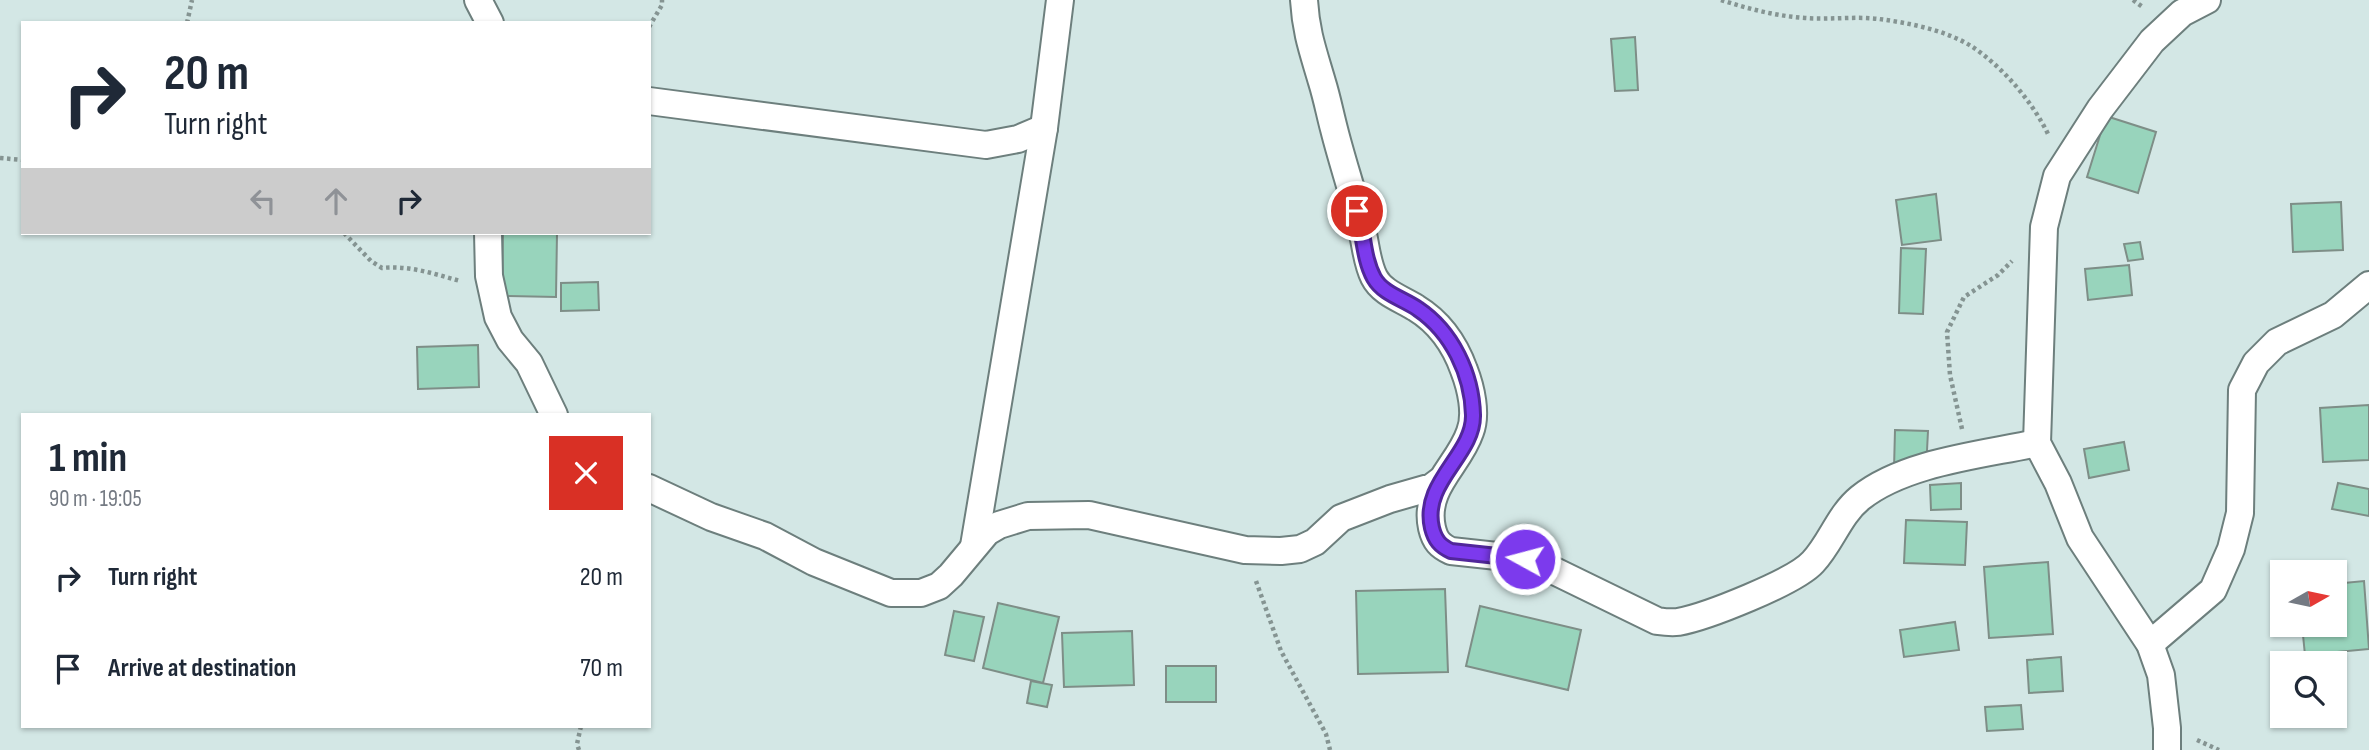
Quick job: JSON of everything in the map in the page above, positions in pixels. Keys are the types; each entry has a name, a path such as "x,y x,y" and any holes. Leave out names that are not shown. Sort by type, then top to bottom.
{"street":[{"path":"478,0 489,21"},
{"path":"974,546 1044,128 1060,0"},
{"path":"1304,0 1307,36 1323,84 1375,279 1386,291 1418,309 1440,326 1465,370 1473,417 1470,433 1440,481 1432,506 1430,520 1440,546 1451,551 1525,559 1538,563 1657,621 1675,622 1725,608 1807,568 1822,552 1833,531 1860,499 1892,480 1916,471 2036,443"},
{"path":"2167,750 2161,675 2150,645 2080,538 2058,483 2036,443 2044,228 2057,176 2099,109 2152,41 2182,13 2207,0"},
{"path":"651,102 986,145 1018,139 1044,128"},
{"path":"488,235 489,276 498,317 510,340 529,363 553,413"},
{"path":"2150,645 2213,590 2231,549 2240,513 2242,390 2256,363 2277,342 2333,315 2369,285"},
{"path":"651,489 711,517 790,547 814,562 891,593 921,593 939,586 951,575 987,532 999,524 1028,516 1088,515 1245,550 1281,551 1300,549 1315,542 1341,517 1432,487 1440,481"}],"path":[{"path":"187,21 192,0"},
{"path":"651,24 662,5 662,0"},
{"path":"1721,0 1753,10 1804,18 1879,19 1941,32 1971,46 2019,90 2044,125 2063,166"},
{"path":"0,158 21,160"},
{"path":"1967,458 1950,375 1947,331 1964,297 1998,275 2044,228"},
{"path":"346,235 371,261 382,268 396,267 433,273 469,286"},
{"path":"1245,550 1282,651 1326,734 1330,750"},
{"path":"579,750 577,740 580,728"}],"building":[{"path":"1635,37 1638,90 1615,91 1611,39"},
{"path":"2106,116 2156,132 2138,193 2087,177"},
{"path":"1936,194 1941,240 1902,245 1896,200"},
{"path":"2341,202 2343,250 2293,252 2291,204"},
{"path":"503,235 557,235 556,297 502,296"},
{"path":"2140,242 2143,259 2128,261 2124,244"},
{"path":"1901,248 1926,249 1923,314 1899,313"},
{"path":"2129,265 2132,295 2088,300 2085,269"},
{"path":"598,282 599,310 561,311 561,283"},
{"path":"478,345 479,387 418,389 417,347"},
{"path":"2369,405 2369,460 2323,462 2320,408"},
{"path":"1895,430 1928,431 1926,470 1894,469"},
{"path":"2124,442 2129,470 2089,478 2084,449"},
{"path":"1961,483 1961,509 1931,510 1930,485"},
{"path":"2338,483 2369,489 2369,516 2332,509"},
{"path":"1906,520 1967,522 1965,565 1904,563"},
{"path":"2048,562 2053,634 1989,638 1984,567"},
{"path":"2364,581 2369,649 2305,651 2303,637 2347,637 2347,583"},
{"path":"1445,589 1448,672 1358,674 1356,591"},
{"path":"998,603 1059,617 1043,683 983,668"},
{"path":"1480,606 1581,630 1568,690 1466,666"},
{"path":"954,611 984,617 974,661 945,655"},
{"path":"1955,622 1959,650 1904,657 1900,630"},
{"path":"1132,631 1134,685 1064,687 1062,633"},
{"path":"2061,657 2063,691 2029,693 2027,660"},
{"path":"1166,666 1216,666 1216,702 1166,702"},
{"path":"1031,681 1052,685 1047,707 1027,703"},
{"path":"2021,705 2023,729 1987,731 1985,707"}],"route":[{"path":"1357,211 1375,279 1386,291 1418,309 1440,326 1465,370 1473,417 1470,433 1440,481 1430,520 1434,535 1440,546 1451,551 1525,559"}]}
